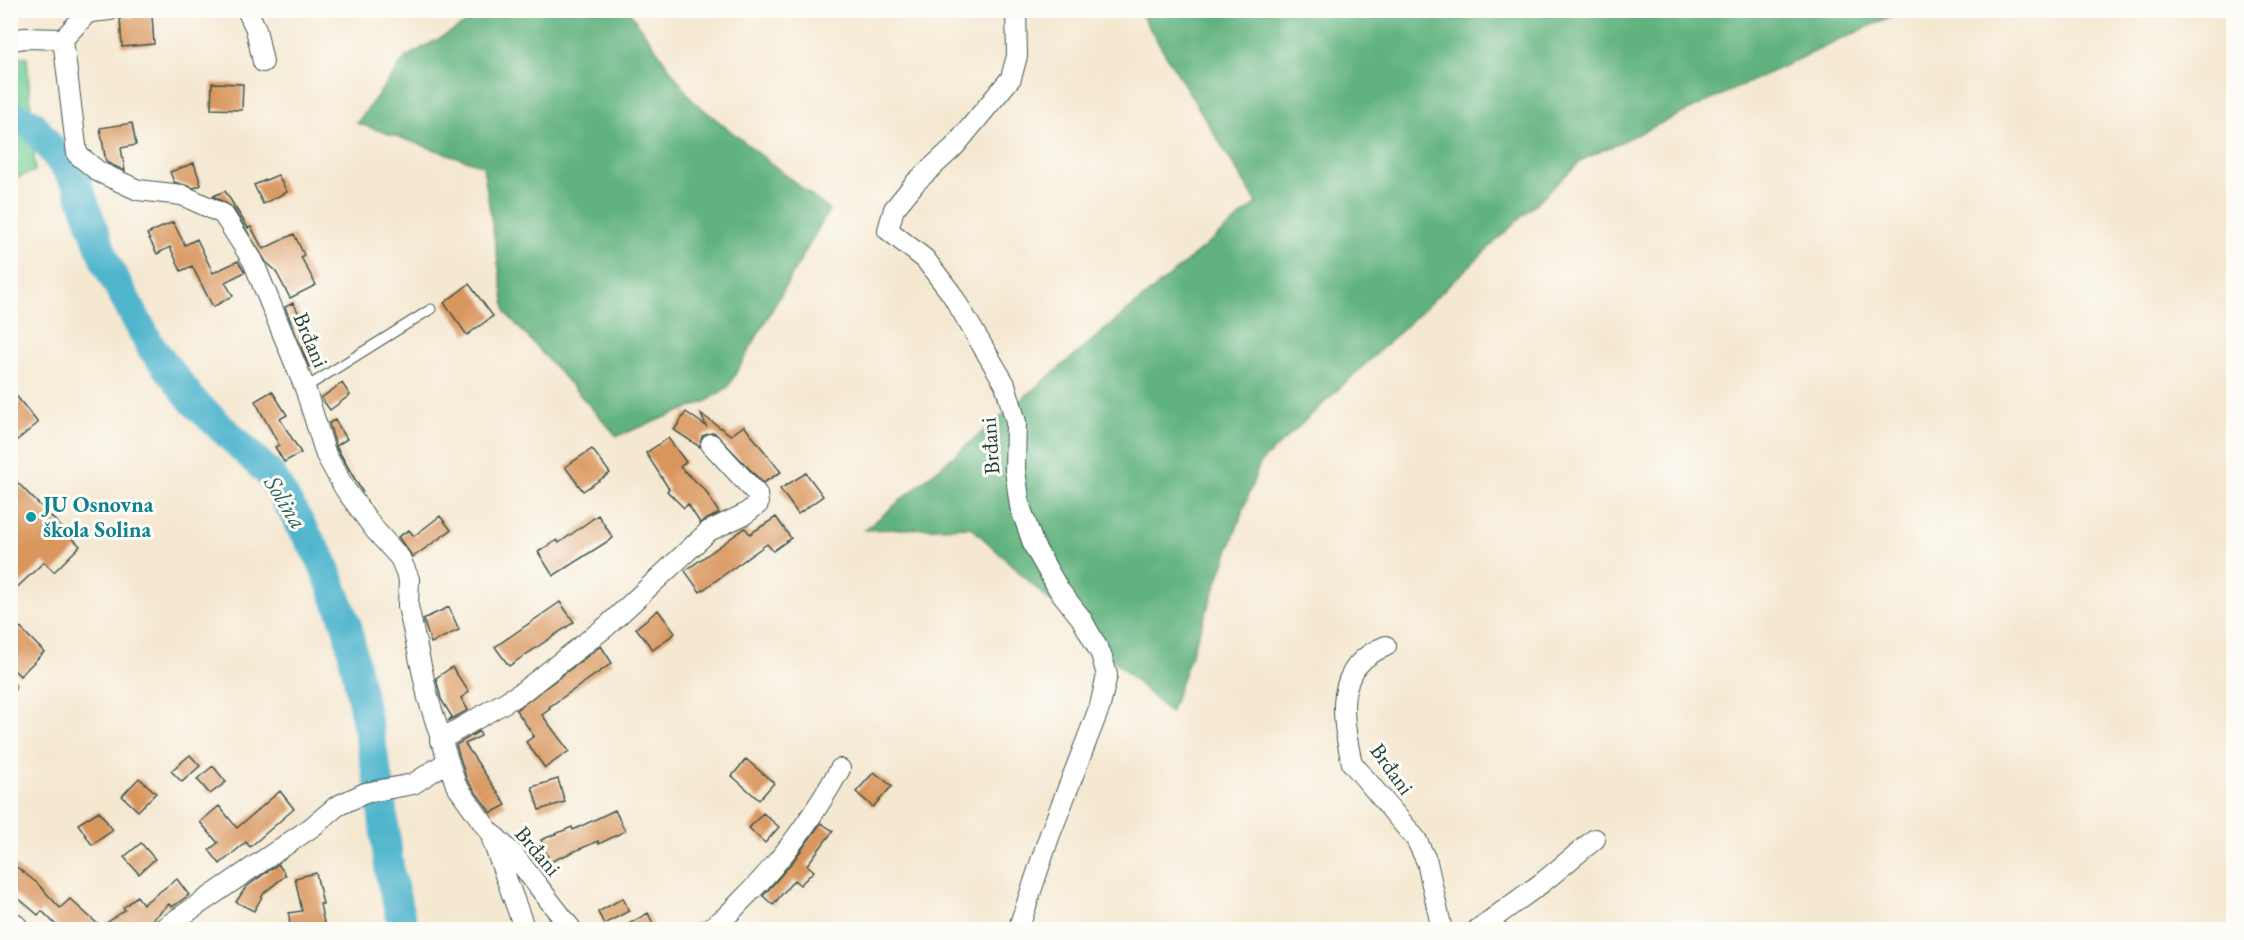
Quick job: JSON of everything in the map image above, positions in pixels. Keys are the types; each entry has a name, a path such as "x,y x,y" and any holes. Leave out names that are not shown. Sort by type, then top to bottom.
{"main road":[{"path":"10,924 16,930"}],"street":[{"path":"247,10 256,29 262,62"},
{"name":"Brđani","path":"1016,10 1017,56 1011,78 954,147 916,182 894,209 888,230 925,259 951,293 1005,384 1016,422 1015,470 1020,506 1034,546 1059,590 1082,618 1101,654 1107,675 1100,706 1049,837 1018,930"},
{"path":"10,41 83,18"},
{"name":"Brđani","path":"83,18 76,154 99,172 138,190 182,195 223,214 253,261 305,388 326,455 351,497 400,558 409,579 408,606 440,740 456,785 488,831 514,855 572,930"},
{"path":"440,740 521,693 607,626 709,531 745,514 758,504 757,494 711,444"},
{"name":"Brđani","path":"1386,646 1368,652 1354,666 1346,688 1344,716 1349,748 1352,763 1416,839 1427,862 1442,930"},
{"path":"160,930 312,827 337,806 365,794 414,784 447,762"},
{"path":"705,930 718,924 768,875 812,818 840,769"},
{"name":"Brđani","path":"488,831 525,930"},
{"path":"1477,930 1543,882 1595,839"}],"lane":[{"path":"305,388 431,309"}],"green space":[{"path":"490,10 629,11 692,100 829,210 728,387 707,401 617,436 506,313 483,166 357,123 406,57"},
{"path":"1139,11 1902,11 1582,160 1260,463 1170,713 971,527 865,530 1257,203"},
{"path":"11,56 27,57 35,171 11,180"}],"building":[{"path":"152,15 154,44 122,47 120,18"},
{"path":"212,83 243,84 242,110 211,109"},
{"path":"132,123 136,145 121,148 125,171 106,162 100,128"},
{"path":"194,163 201,185 194,188 174,182 170,172"},
{"path":"278,175 287,192 263,204 254,185"},
{"path":"225,191 248,228 251,227 263,249 294,234 304,255 301,257 316,285 290,298 275,270 266,262 233,208 213,196"},
{"path":"173,222 185,245 197,239 213,273 238,261 245,272 225,282 233,296 213,307 192,266 181,271 170,247 157,254 147,234"},
{"path":"469,284 493,316 467,335 444,303"},
{"path":"293,303 320,361 309,367 285,307"},
{"path":"342,383 350,395 330,410 321,398"},
{"path":"10,388 38,423 10,446"},
{"path":"272,391 287,415 280,419 301,453 284,462 275,447 279,445 255,401"},
{"path":"686,412 706,426 701,414 731,435 744,426 781,472 763,483 714,432 702,436 700,447 674,430"},
{"path":"335,420 347,439 336,446 363,493 337,450 329,423"},
{"path":"668,438 686,462 680,467 705,490 719,513 700,523 688,504 684,508 667,491 669,489 646,453"},
{"path":"592,449 610,473 583,491 565,467"},
{"path":"806,473 823,496 798,514 780,489"},
{"name":"JU Osnovna škola Solina","path":"17,482 80,546 54,572 44,562 10,594 10,488"},
{"path":"598,515 613,538 553,576 538,552 557,540 559,543"},
{"path":"440,516 451,530 413,557 398,537 409,530 414,536"},
{"path":"776,517 791,538 773,551 767,544 700,592 685,571 745,528 750,534"},
{"path":"560,602 574,622 509,666 495,647"},
{"path":"449,607 459,630 431,643 423,619"},
{"path":"658,610 675,633 653,650 636,628"},
{"path":"10,617 44,652 20,676 10,666"},
{"path":"601,646 612,663 549,707 550,709 542,715 569,751 545,768 526,742 534,736 516,710"},
{"path":"452,667 469,692 461,698 468,710 448,721 452,717 441,699 436,678"},
{"path":"479,731 481,736 465,744 506,805 491,813 467,780 456,745"},
{"path":"190,755 200,766 182,782 171,771"},
{"path":"746,759 774,783 759,800 732,776"},
{"path":"213,766 226,782 210,794 197,779"},
{"path":"874,772 892,786 873,807 856,792"},
{"path":"139,778 156,793 138,811 122,796"},
{"path":"558,779 565,802 539,810 532,787"},
{"path":"280,791 294,809 250,847 246,842 220,864 209,850 218,843 200,822 219,806 237,828"},
{"path":"615,810 625,831 599,844 598,841 550,862 541,840 572,827 573,830"},
{"path":"99,811 113,830 92,845 78,824"},
{"path":"763,813 779,827 765,843 749,828"},
{"path":"821,823 833,831 807,865 814,871 800,885 794,880 773,905 763,896 794,860"},
{"path":"141,843 155,859 139,874 124,857"},
{"path":"10,862 37,883 60,908 70,899 101,927 125,910 123,908 137,896 143,904 177,879 189,895 172,907 169,904 141,930 61,930 42,911 38,915 10,891"},
{"path":"278,864 286,875 264,893 254,911 236,902 246,887"},
{"path":"316,873 323,904 320,904 325,927 290,930 289,913 302,911 295,878"},
{"path":"623,898 629,911 604,924 598,912"},
{"path":"648,913 656,930 618,930"}],"waterway":[{"name":"Solina","path":"10,115 32,124 76,181 106,263 151,347 193,401 271,475 322,561 347,626 379,782 390,875 404,930"}],"place":[{"name":"JU Osnovna škola Solina","path":"31,517"}]}
